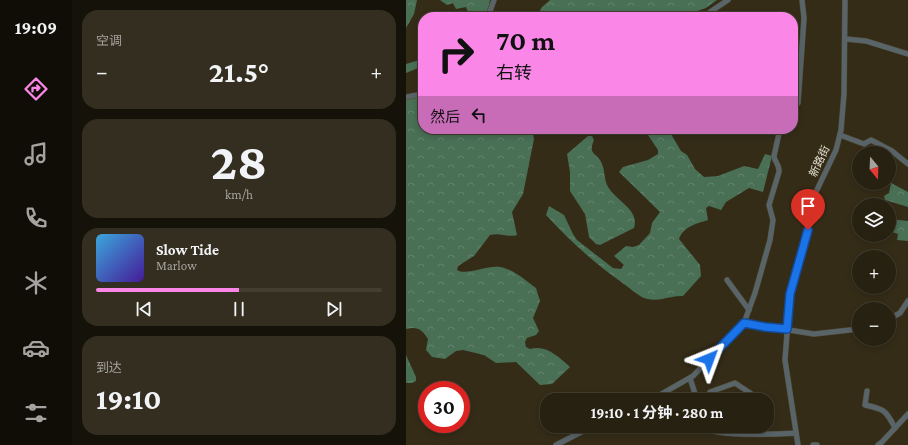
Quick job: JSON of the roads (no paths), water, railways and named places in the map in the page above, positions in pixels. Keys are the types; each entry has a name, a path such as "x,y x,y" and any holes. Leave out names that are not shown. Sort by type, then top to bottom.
{"street":[{"path":"490,12 494,0"},
{"path":"710,12 728,0"},
{"path":"798,103 804,18 802,0"},
{"name":"新路街","path":"798,445 786,371 790,294 808,230 814,196 833,156 840,135 844,94 846,39 845,0"},
{"path":"846,39 866,41 908,54"},
{"path":"406,97 418,95"},
{"path":"663,393 690,378 744,323 768,251 773,226 769,205 779,172 779,166 774,159 779,134"},
{"path":"840,135 864,144 871,140 892,151 908,164"},
{"path":"727,280 749,310"},
{"path":"896,315 900,313 908,301"},
{"path":"744,323 814,334 852,330"},
{"path":"690,378 694,393"},
{"path":"710,393 735,383 750,393"},
{"path":"867,391 865,405 882,409 888,413 895,428"},
{"path":"878,445 908,414"},
{"path":"556,445 579,433"},
{"path":"774,433 796,433"}]}
